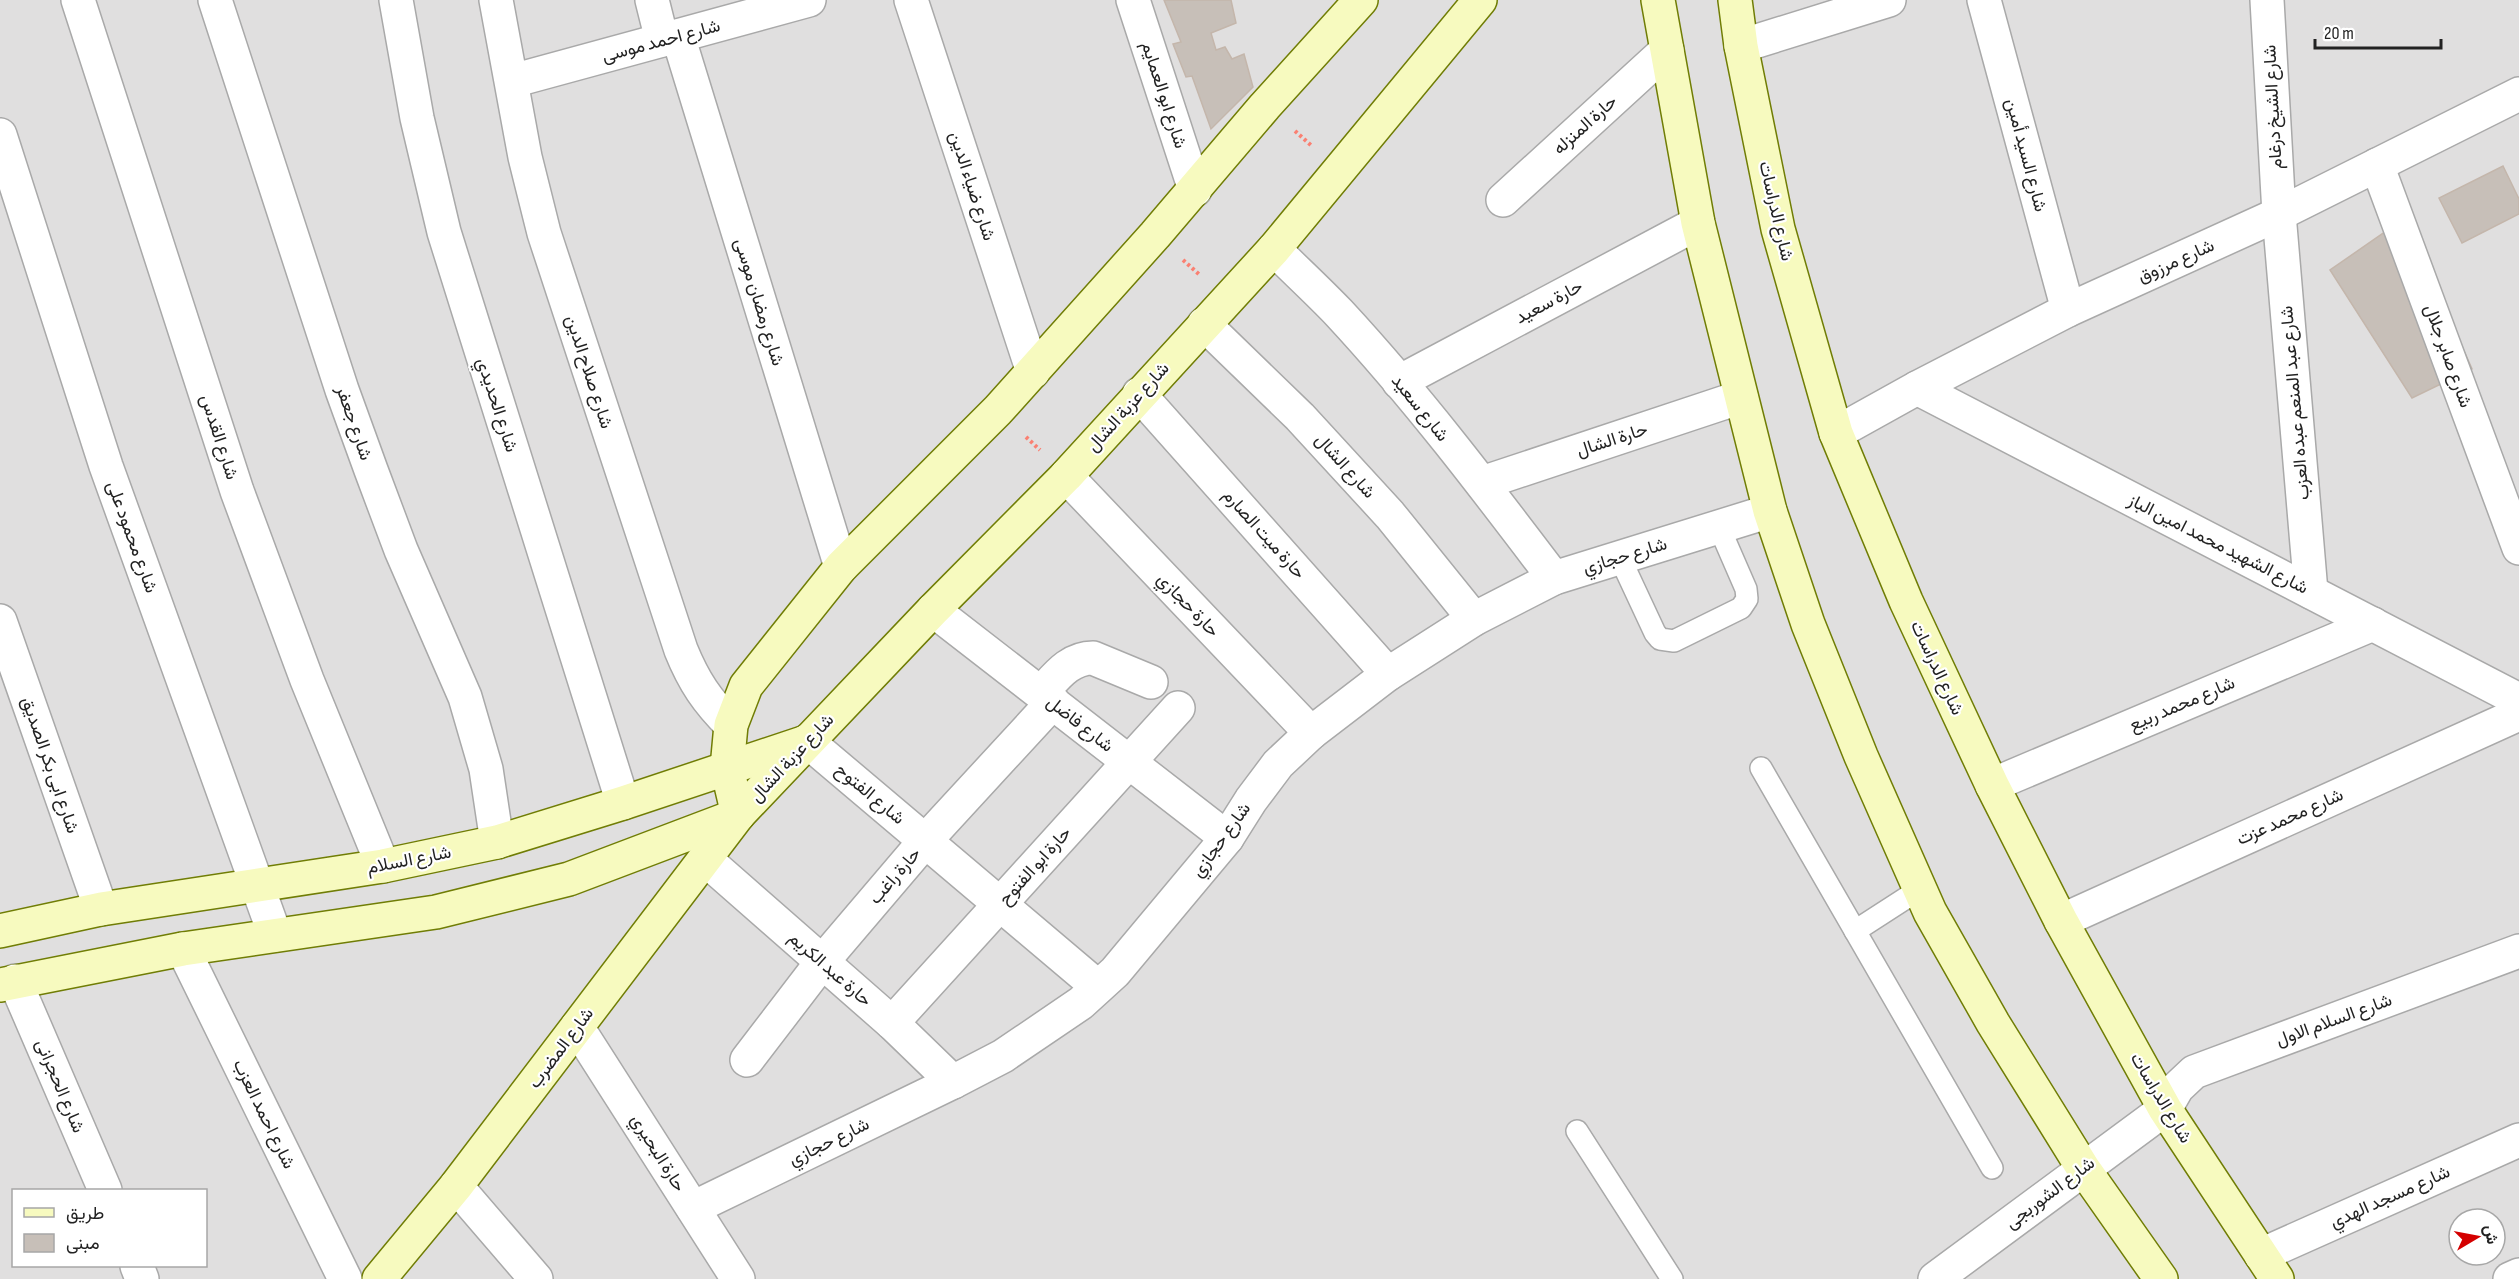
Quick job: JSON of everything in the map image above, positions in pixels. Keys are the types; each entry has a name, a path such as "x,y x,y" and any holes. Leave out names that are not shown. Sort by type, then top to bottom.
{"street":[{"name":"شارع القدس","path":"78,0 237,491 307,680 383,866"},
{"name":"شارع جعفر","path":"216,0 338,379 370,471 401,550 465,697 486,769 497,842"},
{"name":"شارع الحديدي","path":"396,0 417,118 444,232 623,803"},
{"name":"شارع صلاح الدين","path":"496,0 525,157 544,233 681,650 692,678 710,703 731,725"},
{"name":"شارع رمضان موسى","path":"652,0 670,38 840,567"},
{"name":"شارع احمد موسى","path":"512,81 809,0"},
{"name":"شارع ضياء الدين","path":"911,0 1033,372"},
{"name":"شارع ابو العمايم","path":"1134,0 1195,190"},
{"name":"شارع عزبة الشال","path":"738,815 933,610 1066,476 1274,249 1480,0"},
{"path":"1658,0 1698,223 1741,397 1770,512 1826,668 1861,756 1930,912 1993,1023 2084,1168 2161,1279"},
{"name":"شارع الدراسات","path":"1735,0 1741,46 1778,229 1836,433 1906,601 1992,785 2061,921 2165,1109 2269,1267"},
{"path":"1741,46 1889,0"},
{"name":"شارع السيد أمين","path":"1984,0 2068,310"},
{"name":"شارع الشيخ درغام","path":"2267,0 2279,214"},
{"name":"شارع عزبة الشال","path":"738,815 727,768 731,725 746,687 840,567 998,410 1033,372 1358,2"},
{"name":"حارة المنزله","path":"1503,200 1667,50"},
{"name":"شارع مرزوق","path":"1836,433 1917,388 2068,310 2279,214 2519,94"},
{"name":"شارع محمود على","path":"0,135 106,466 275,935"},
{"name":"شارع صابر جلال","path":"2377,165 2519,548"},
{"name":"شارع عبد المنعم عبده العزب","path":"2279,214 2311,592"},
{"name":"حارة سعيد","path":"1400,381 1698,223"},
{"name":"شارع سعيد","path":"1274,249 1338,312 1400,381 1554,578"},
{"name":"شارع الشال","path":"1204,324 1300,417 1368,490 1474,619"},
{"name":"شارع الشهيد محمد امين الباز","path":"1917,388 2519,700"},
{"name":"حارة ميت الصارم","path":"1139,394 1388,674"},
{"name":"حارة الشال","path":"1482,483 1741,397"},
{"name":"حارة حجازي","path":"1066,476 1311,733"},
{"name":"شارع حجازي","path":"693,1208 953,1082 1004,1056 1044,1030 1115,972 1227,837 1278,764 1311,733 1388,674 1474,619 1554,578 1770,512"},
{"name":"شارع فاضل","path":"933,610 1227,837"},
{"name":"شارع ابى بكر الصديق","path":"0,621 101,909"},
{"name":"شارع محمد ربيع","path":"1992,785 2373,624"},
{"name":"حارة راغب","path":"747,1060 822,962 1047,698 1068,665 1084,658 1093,658 1151,682"},
{"name":"حارة ابو الفتوح","path":"892,1023 1178,708"},
{"name":"شارع محمد عزت","path":"2061,921 2519,714"},
{"name":"شارع السلام","path":"0,931 101,909 383,866 497,842 623,803 807,741"},
{"name":"شارع الفتوح","path":"807,741 1098,987"},
{"path":"8,983 183,949 436,912 569,879 738,815"},
{"name":"شارع المضرب","path":"382,1278 456,1186 738,815"},
{"name":"حارة عبد الكريم","path":"705,859 892,1023 953,1082"},
{"name":"شارع احمد العزب","path":"183,949 345,1279"},
{"name":"شارع السلام الاول","path":"2165,1109 2177,1088 2194,1072 2519,951"},
{"name":"شارع الحجرانى","path":"8,983 104,1189"},
{"name":"حارة البحيري","path":"577,1027 738,1279"},
{"name":"شارع الشوربجى","path":"1935,1279 2165,1109"},
{"name":"شارع مسجد الهدي","path":"2269,1267 2519,1140"},
{"path":"456,1186 536,1279"},
{"path":"2510,1279 2519,1275"}],"lane":[{"path":"1620,558 1655,633 1660,639 1674,641 1741,608 1747,599 1746,589 1719,527"},
{"path":"1761,768 1992,1168"},
{"path":"1855,931 1920,889"},
{"path":"1577,1131 1672,1279"}],"path":[{"path":"1266,106 1339,170"},
{"path":"1155,235 1227,299"},
{"path":"998,410 1066,476"}],"shaded area":[{"path":"0,0 2519,0 2519,1279 0,1279"}],"building":[{"path":"1164,0 1231,0 1236,23 1211,33 1216,50 1225,47 1232,59 1244,54 1253,87 1211,129 1192,76 1186,77 1173,44 1181,42"},
{"path":"2503,166 2519,199 2519,214 2462,243 2439,198"},
{"path":"2405,218 2472,369 2412,398 2330,270"}]}
